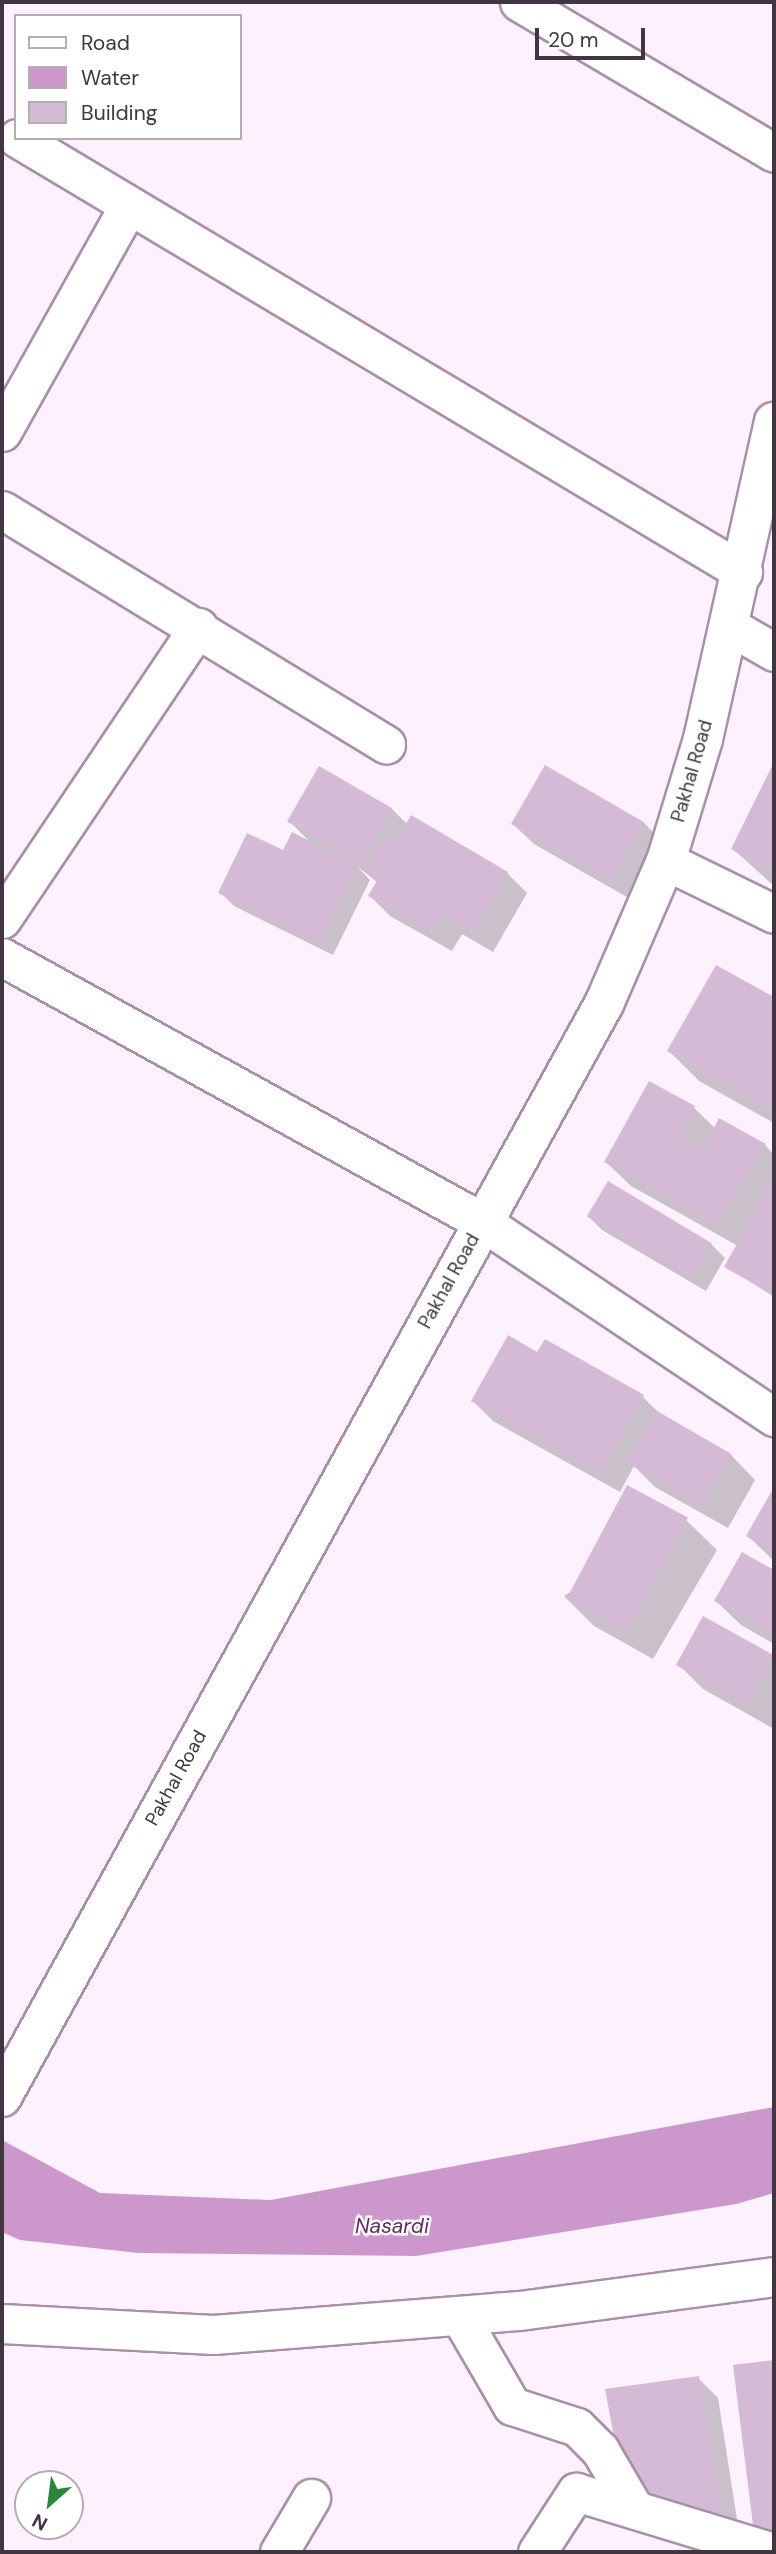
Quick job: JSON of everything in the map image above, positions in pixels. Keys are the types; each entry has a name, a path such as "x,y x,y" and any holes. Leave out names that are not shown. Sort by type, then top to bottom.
{"street":[{"path":"519,2 774,153"},
{"path":"19,140 743,572"},
{"path":"2,432 129,205"},
{"name":"Pakhal Road","path":"3,2095 481,1221 604,1004 666,861 703,740 743,572 774,422"},
{"path":"2,510 386,744"},
{"path":"729,626 774,652"},
{"path":"2,919 198,627"},
{"path":"666,861 774,914"},
{"path":"2,957 481,1221 774,1417"},
{"path":"2,2324 214,2335 459,2315 774,2277"},
{"path":"459,2315 512,2406 577,2427 600,2450 635,2510"},
{"path":"537,2552 576,2492 774,2552"},
{"path":"279,2552 311,2498"}],"water":[{"name":"Nasardi","path":"774,2107 774,2193 736,2204 416,2256 139,2253 20,2240 2,2232 2,2140 100,2193 271,2200"}],"building":[{"path":"774,762 774,875 731,849"},
{"path":"545,765 645,822 611,881 511,824"},
{"path":"319,766 393,808 361,864 287,821"},
{"path":"411,815 508,872 473,933 442,915 432,933 368,896 378,879 364,871 384,837 395,843"},
{"path":"292,832 357,865 319,943 218,893 247,833 283,850"},
{"path":"716,965 774,997 774,1112 667,1051"},
{"path":"649,1081 695,1106 680,1137 702,1151 719,1118 766,1144 717,1225 604,1162"},
{"path":"774,1177 774,1295 724,1267"},
{"path":"608,1181 712,1243 691,1278 587,1216"},
{"path":"508,1335 537,1352 545,1339 644,1395 600,1474 471,1401"},
{"path":"657,1411 731,1454 701,1506 627,1463"},
{"path":"627,1485 688,1517 627,1631 566,1599"},
{"path":"774,1487 774,1553 746,1536"},
{"path":"742,1552 774,1570 774,1635 714,1601"},
{"path":"703,1616 774,1655 747,1704 676,1665"},
{"path":"774,2360 774,2529 754,2533 733,2365"},
{"path":"699,2376 721,2513 653,2506 638,2499 632,2468 620,2469 605,2389"}]}
